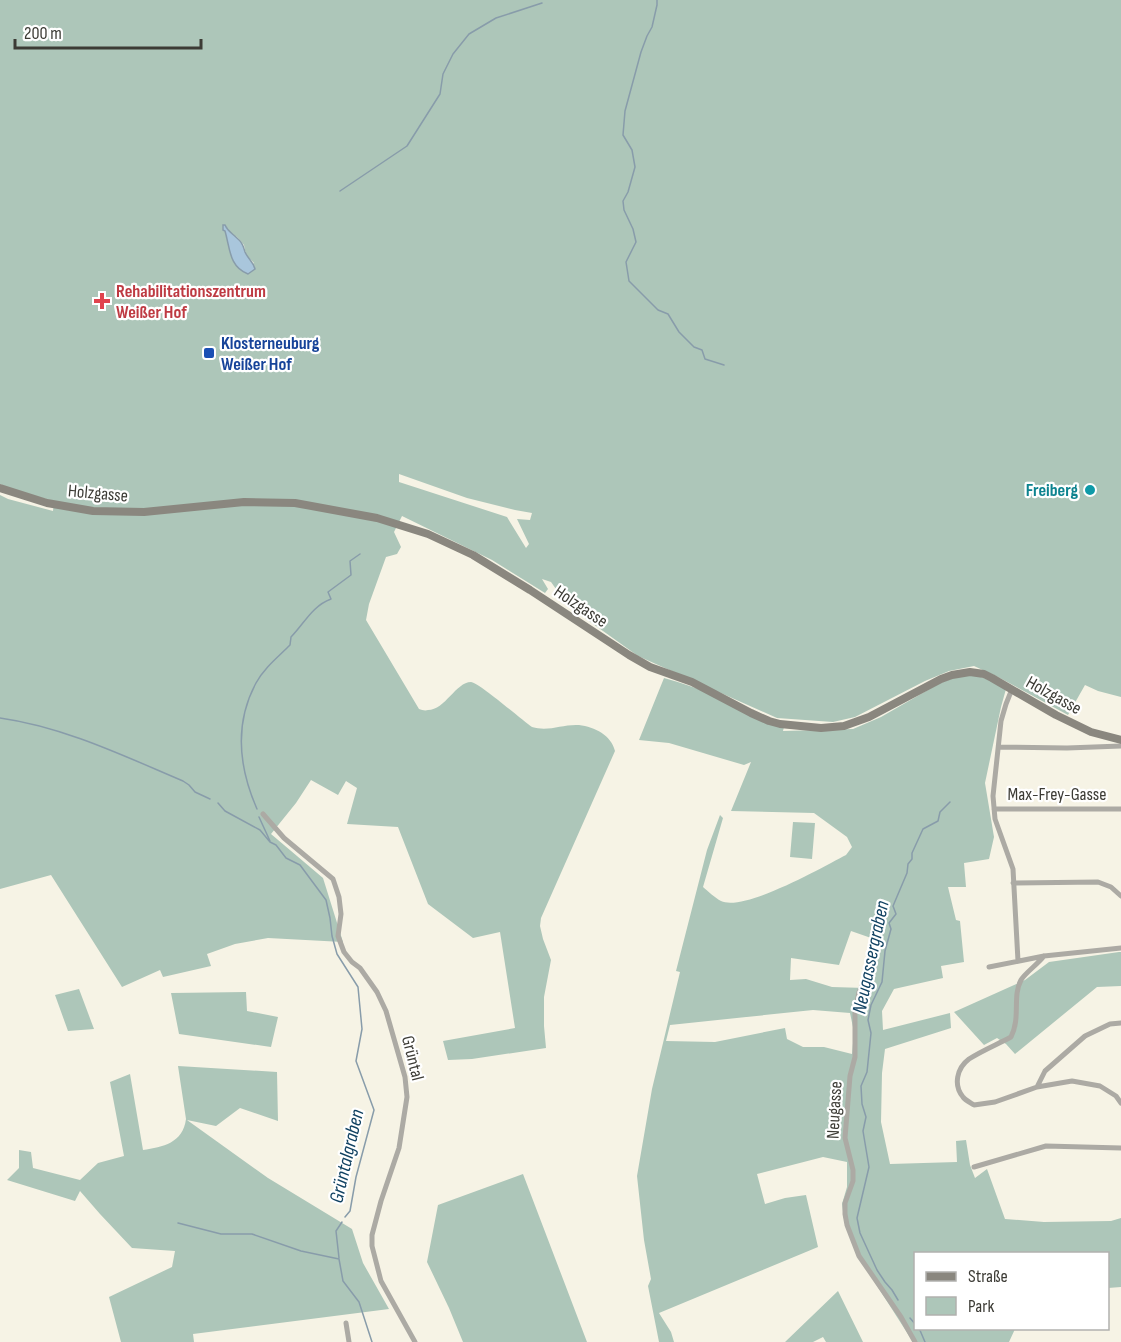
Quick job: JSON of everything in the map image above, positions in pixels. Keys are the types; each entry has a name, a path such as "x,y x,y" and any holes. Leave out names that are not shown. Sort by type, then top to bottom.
{"street":[{"name":"Holzgasse","path":"0,488 47,503 93,511 144,512 244,502 295,503 377,518 428,534 473,555 650,668 692,682 751,713 780,724 821,728 844,726 869,717 941,679 961,672 970,672 984,674 1056,716 1091,732 1121,740"},
{"path":"1012,689 1003,713 995,772 994,809 997,827 1013,869 1018,961"},
{"path":"1090,747 1091,732"},
{"path":"999,747 1121,746"},
{"name":"Max-Frey-Gasse","path":"994,809 1121,809"},
{"name":"Grüntal","path":"262,814 284,838 333,879 339,897 341,914 338,936 344,952 360,968 377,992 386,1011 405,1077 407,1097 399,1148 381,1200 372,1235 372,1246 381,1281 415,1342"},
{"path":"1013,883 1098,882 1110,887 1121,896"},
{"path":"989,967 1044,956 1121,948"},
{"path":"1044,956 1021,979 1017,992 1015,1030 1011,1036 968,1060 960,1068 956,1080 963,1098 974,1105 995,1102 1036,1087 1072,1081 1100,1086 1116,1096 1121,1103"},
{"name":"Neugasse","path":"870,969 859,992 855,1012 855,1057 850,1076 845,1138 853,1170 853,1181 845,1203 845,1214 859,1256 901,1317 915,1342"},
{"path":"1036,1087 1045,1071 1085,1036 1110,1024 1121,1023"},
{"path":"392,1064 400,1060"},
{"path":"974,1167 1046,1146 1121,1148"},
{"path":"346,1323 349,1342"}],"green space":[{"path":"0,0 1121,0 1121,697 1085,685 1068,715 974,666 949,671 925,681 855,717 833,722 777,718 638,656 568,606 551,582 542,579 548,589 545,593 492,560 402,516 394,532 401,547 397,554 386,557 369,604 366,620 419,709 434,709 440,706 460,686 471,682 491,694 532,727 544,729 579,725 591,728 606,736 615,751 541,918 543,939 551,960 544,997 546,1048 472,1059 448,1060 443,1041 515,1028 500,932 473,938 428,904 398,827 347,824 357,788 346,781 338,795 311,780 271,834 323,878 343,942 268,938 235,944 207,954 211,966 163,977 160,970 122,987 51,875 0,889 0,495 53,511 54,501 15,491 0,484","holes":["226,226 229,232 244,245 246,255 254,263 244,272 231,250 226,237","399,474 467,498 532,513 530,520 517,519 529,544 526,548 507,517 399,482"]},
{"path":"962,675 985,678 1006,689 985,783 994,837 989,859 964,863 966,887 948,887 956,920 960,921 964,962 941,966 943,978 894,989 882,1011 883,1030 950,1013 951,1028 885,1049 881,1122 890,1164 957,1162 956,1141 966,1140 970,1165 975,1178 987,1169 1005,1219 1044,1222 1111,1221 1121,1218 1121,1287 1109,1288 1109,1252 914,1252 914,1330 1015,1330 1009,1342 913,1342 858,1256 844,1219 842,1204 847,1187 847,1162 823,1157 757,1174 765,1204 806,1195 818,1247 659,1313 671,1332 674,1342 659,1342 648,1286 651,1279 637,1176 652,1089 680,972 676,971 707,850 720,815 723,818 703,887 721,901 732,903 747,900 784,887 846,855 852,847 847,837 814,813 731,811 751,762 744,765 669,743 639,740 664,678 725,700 784,727 783,731 853,729 881,717 940,683","holes":["851,931 874,939 865,988 832,987 806,979 790,980 791,958 839,965","813,1010 850,1013 854,1032 852,1054 824,1047 803,1047 787,1039 785,1028 715,1042 666,1041 670,1025"]},
{"path":"793,822 815,823 812,859 790,857"},
{"path":"1121,952 1121,986 1097,987 1015,1054 997,1038 984,1045 954,1012 1025,980 1049,962"},
{"path":"79,989 94,1029 68,1031 55,995"},
{"path":"246,992 247,1011 278,1017 271,1047 179,1034 171,993"},
{"path":"178,1066 277,1072 278,1121 240,1108 216,1126 187,1120 268,1178 352,1229 363,1263 389,1309 193,1334 194,1342 121,1342 109,1297 172,1267 175,1251 132,1248 80,1191 75,1201 7,1180 19,1168 19,1150 31,1152 33,1168 80,1180 98,1163 124,1156 110,1082 130,1074 143,1150 165,1145 176,1139 181,1134 186,1119"},
{"path":"523,1174 587,1342 463,1342 427,1262 438,1205"},
{"path":"838,1291 863,1342 826,1342 823,1337 813,1342 785,1342"}],"water":[{"path":"223,225 241,242 253,264 255,269 248,274 237,267 234,262"}],"waterway":[{"path":"657,0 652,27 641,52 625,111 623,135 632,150 635,167 623,201 636,242 626,262 629,281 658,310 668,314 679,332 694,347 702,350 705,359 724,365"},
{"path":"340,191 407,146 440,94 443,74 453,54 469,34 496,18 542,3"},
{"path":"257,809 243,762 242,730 249,699 263,672 290,645 291,637 313,611 331,599 328,592 351,575 350,561 360,554"},
{"path":"0,718 47,728 116,752 183,781 195,792 210,799"},
{"name":"Neugassergraben","path":"898,1300 877,1270 860,1233 857,1218 869,1167 863,1131 866,1117 862,1104 861,1086 867,1072 871,1033 868,1020 871,1005 882,982 885,951 891,929 889,923 896,914 893,906 923,829 938,821 940,812 950,802"},
{"name":"Grüntalgraben","path":"218,803 225,811 260,830 286,858 300,865 326,900 337,954 358,987 362,1029 356,1061 374,1110 356,1177 350,1211 345,1217"},
{"path":"259,817 270,841"},
{"name":"Grüntalgraben","path":"339,1258 336,1231 342,1222"},
{"name":"Grüntalgraben","path":"178,1223 221,1234 252,1234 301,1251 339,1259 343,1281 359,1302 372,1342"},
{"name":"Neugassergraben","path":"910,1318 914,1323"},
{"name":"Neugassergraben","path":"920,1330 925,1342"}],"place":[{"name":"Rehabilitationszentrum Weißer Hof","path":"102,301"},
{"name":"Klosterneuburg Weißer Hof","path":"209,353"},
{"name":"Freiberg","path":"1090,490"}]}
